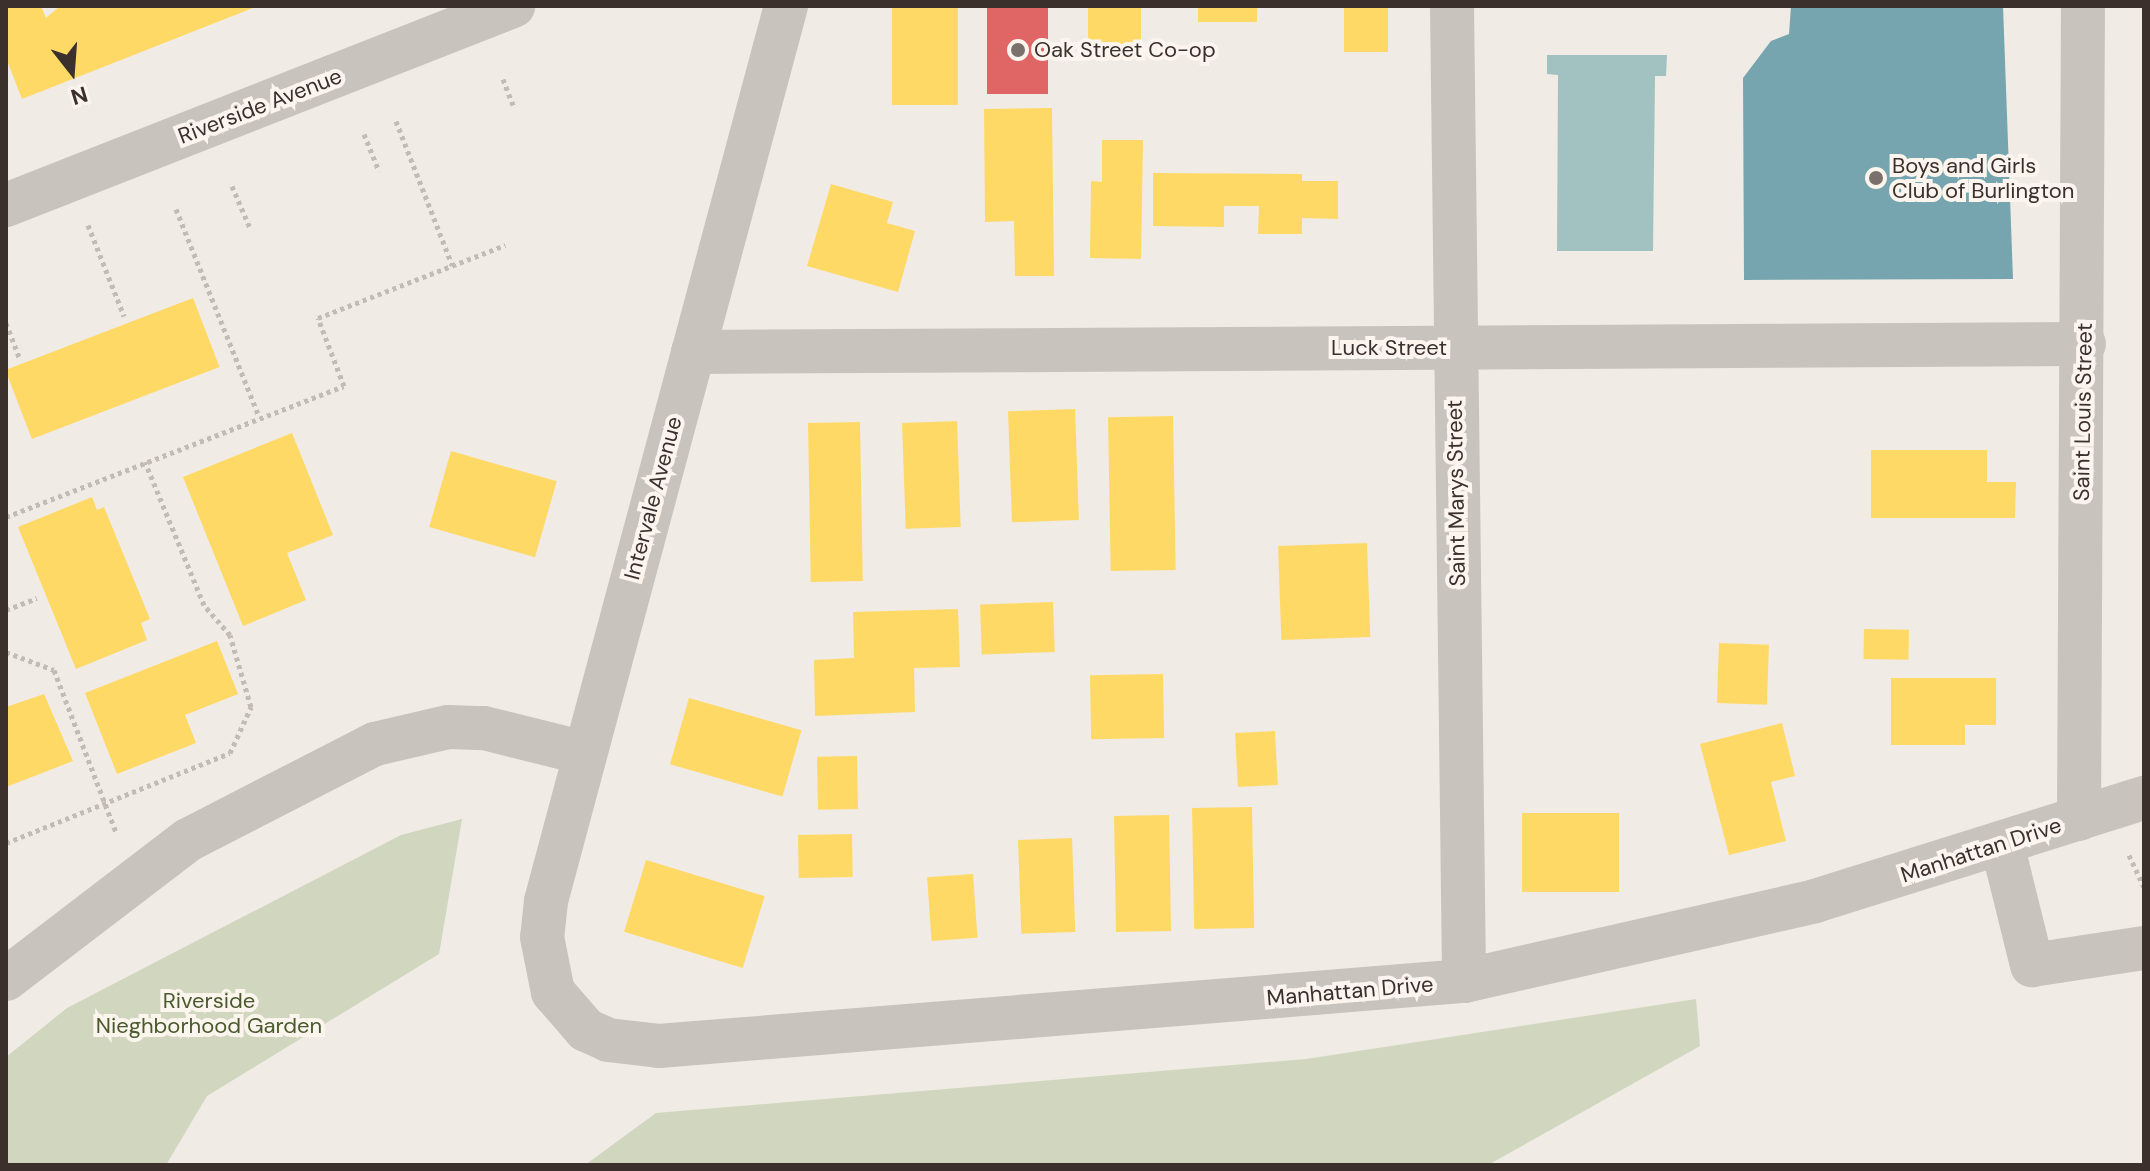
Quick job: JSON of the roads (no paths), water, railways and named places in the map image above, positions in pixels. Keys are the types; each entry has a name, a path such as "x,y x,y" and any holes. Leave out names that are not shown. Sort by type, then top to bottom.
{"street":[{"name":"Riverside Avenue","path":"6,205 513,6"},
{"name":"Intervale Avenue","path":"553,992 542,937 546,901 786,6"},
{"name":"Saint Marys Street","path":"1452,6 1464,981"},
{"name":"Saint Louis Street","path":"2079,819 2084,344 2083,6"},
{"name":"Luck Street","path":"693,352 2084,344"},
{"path":"6,979 133,878 302,776 375,744 448,727 484,728 584,753"},
{"name":"Manhattan Drive","path":"553,992 586,1030 608,1040 659,1046 1464,981 1719,927 2002,844 2144,798"},
{"path":"2002,844 2032,965 2144,948"}],"water":[{"path":"1547,55 1667,55 1666,76 1655,76 1653,251 1557,251 1558,75 1547,74"}],"place":[{"name":"Oak Street Co-op","path":"1018,50"},
{"name":"Boys and Girls Club of Burlington","path":"1876,178"}],"park label":[{"name":"Riverside Nieghborhood Garden","path":"209,1012"}]}
